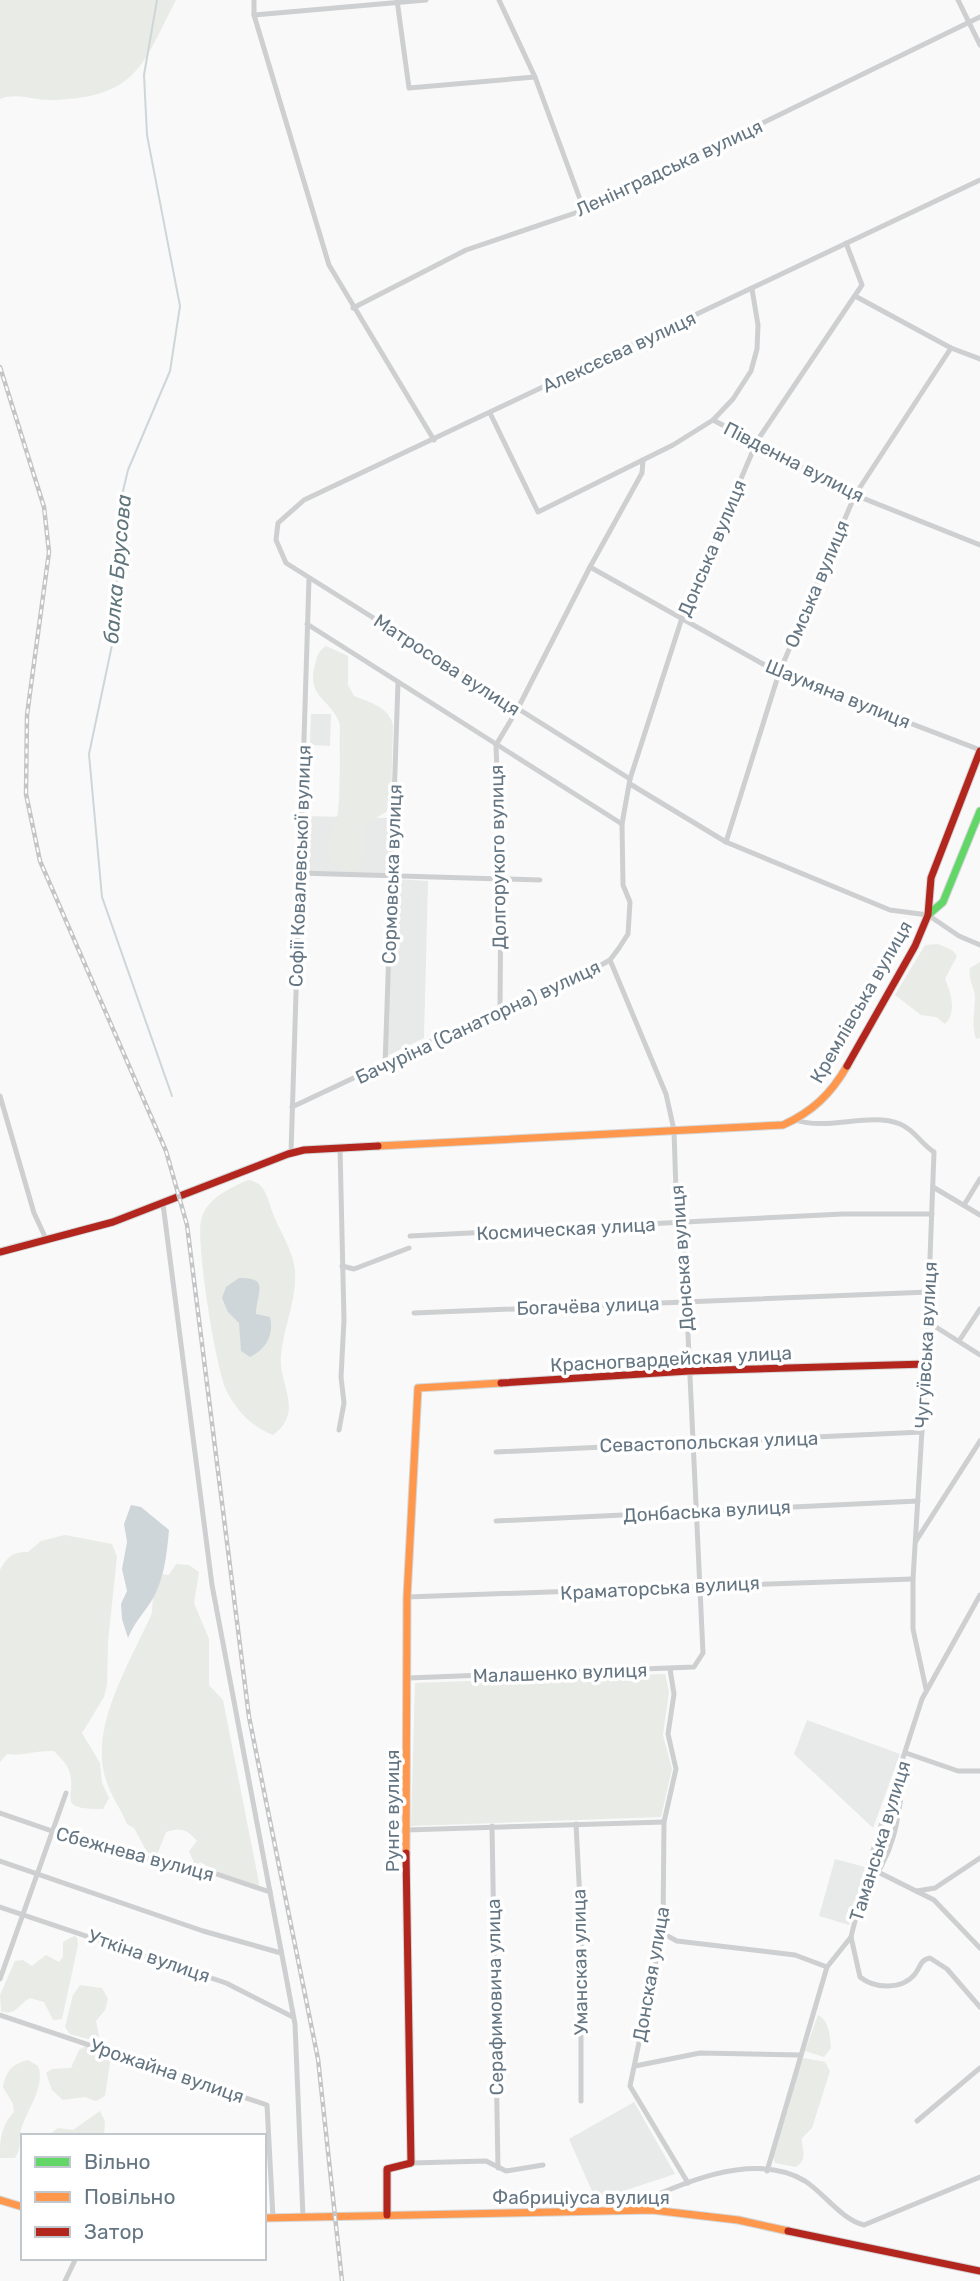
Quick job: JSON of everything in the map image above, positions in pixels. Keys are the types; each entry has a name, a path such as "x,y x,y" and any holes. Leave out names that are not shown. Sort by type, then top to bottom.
{"street":[{"path":"254,0 254,15 329,265 434,440"},
{"path":"254,15 426,0"},
{"path":"499,0 535,78 584,209"},
{"path":"958,0 980,45"},
{"path":"397,2 409,88 535,78"},
{"name":"Ленінградська вулиця","path":"354,308 466,250 584,209 980,17"},
{"name":"Алексєєва вулиця","path":"276,540 278,523 304,500 980,180"},
{"path":"846,243 862,285 855,296 951,348 980,359"},
{"path":"713,420 733,399 751,371 757,349 758,325 752,289"},
{"name":"Донська вулиця","path":"622,824 630,781 682,618 757,442 855,296"},
{"name":"Омська вулиця","path":"726,842 779,673 855,495 951,348"},
{"name":"Південна вулиця","path":"490,413 538,512 643,460 713,420 855,495 980,545"},
{"path":"517,710 590,567 642,473 643,460"},
{"name":"Матросова вулиця","path":"276,540 286,562 309,579 397,631 726,842 890,910 928,915 959,936 980,945"},
{"name":"Шаумяна вулиця","path":"590,567 779,673 980,750"},
{"name":"Софії Ковалевської вулиця","path":"291,1153 309,579"},
{"name":"Матросова вулиця","path":"307,624 622,824"},
{"name":"Сормовська вулиця","path":"385,1066 398,682"},
{"name":"Долгорукого вулиця","path":"500,1009 501,881 496,744 517,710"},
{"name":"Кремлівська вулиця","path":"674,1130 783,1125 806,1115 834,1088 915,946 928,915 931,878 980,750"},
{"name":"Кремлівська вулиця","path":"928,915 943,902 980,811"},
{"name":"Бачуріна (Санаторна) вулиця","path":"292,1107 385,1066 500,1009 578,978 610,960 628,934 630,902 623,885 622,824"},
{"path":"299,873 392,878 540,880"},
{"name":"Донська вулиця","path":"610,960 666,1094 674,1130 677,1223 683,1228 703,1653"},
{"path":"0,1096 34,1213 47,1241"},
{"name":"Чугуївська вулиця","path":"794,1120 811,1126 883,1122 899,1124 917,1135 934,1153 926,1364 912,1578 914,1629 926,1689"},
{"path":"0,1252 47,1241 163,1203 291,1153 674,1130"},
{"path":"339,1430 344,1403 341,1377 344,1320 340,1148"},
{"path":"964,1205 980,1179"},
{"path":"933,1187 980,1215"},
{"path":"163,1203 212,1585 293,2017 303,2217"},
{"name":"Космическая улица","path":"410,1236 843,1214 932,1214"},
{"path":"342,1266 354,1269 409,1248"},
{"name":"Богачёва улица","path":"414,1313 929,1292"},
{"path":"959,1341 980,1308"},
{"path":"928,1322 980,1355"},
{"name":"Красногвардейская улица","path":"418,1388 689,1371 926,1364"},
{"name":"Рунге вулиця","path":"411,2163 406,1830 407,1597 418,1388"},
{"name":"Севастопольская улица","path":"496,1452 922,1432"},
{"path":"915,1544 980,1441"},
{"name":"Донбаська вулиця","path":"496,1521 918,1502"},
{"name":"Краматорська вулиця","path":"407,1597 912,1578"},
{"name":"Таманська вулиця","path":"766,2171 827,1967 852,1937 870,1860 926,1689 980,1595"},
{"name":"Малашенко вулиця","path":"408,1678 694,1667 703,1653"},
{"name":"Донская улица","path":"670,1669 674,1694 668,1734 677,1769 664,1822 662,1933 630,2086 688,2183"},
{"path":"862,1895 880,1873 897,1833 906,1753 958,1770 980,1771"},
{"path":"0,1979 66,1793"},
{"name":"Сбежнева вулиця","path":"0,1813 113,1852 196,1867 270,1892"},
{"path":"406,1830 664,1822"},
{"name":"Уманская улица","path":"576,1824 581,1920 581,2101"},
{"name":"Серафимовича улица","path":"492,1826 498,2168"},
{"path":"918,1891 935,1888 980,1858"},
{"path":"0,1861 203,1931 281,1953"},
{"path":"880,1873 934,1899 980,1948"},
{"name":"Уткiна вулиця","path":"0,1907 226,1983 293,2017"},
{"path":"662,1933 677,1941 795,1955 827,1967"},
{"path":"852,1937 860,1978 865,1981 883,1986 899,1984 915,1974 922,1962 930,1958 947,1969 980,2007"},
{"name":"Урожайна вулиця","path":"0,2015 267,2105 274,2218"},
{"path":"635,2066 700,2053 799,2055"},
{"path":"917,2122 980,2068"},
{"path":"387,2215 387,2169 411,2163 486,2161 506,2171 543,2165"},
{"path":"624,2210 688,2183 733,2169 766,2171 799,2177 820,2190 853,2222 864,2225 980,2177"},
{"path":"0,2200 21,2206"},
{"name":"Фабриціуса вулиця","path":"266,2218 624,2210 738,2220 980,2271"},
{"path":"65,2281 75,2260"}],"shaded area":[{"path":"0,0 176,0 145,59 134,73 120,84 81,98 46,100 13,96 0,99"},
{"path":"326,646 348,656 348,685 354,696 383,709 393,725 391,804 386,812 367,823 362,860 354,870 349,871 344,871 334,864 328,848 338,811 340,725 317,692 313,676 316,659"},
{"path":"311,714 331,714 330,746 310,745"},
{"path":"306,816 390,818 388,875 304,872"},
{"path":"394,879 428,881 424,1038 387,1056"},
{"path":"938,944 952,950 957,956 945,979 952,1008 945,1024 936,1017 921,1015 895,995 925,945"},
{"path":"980,962 980,1038 976,1039 973,1023 975,997 970,968"},
{"path":"248,1180 262,1187 289,1248 295,1271 294,1293 281,1356 289,1407 282,1426 273,1435 246,1418 227,1392 213,1335 201,1255 203,1213 219,1195"},
{"path":"239,1278 249,1278 258,1284 260,1288 256,1314 270,1317 271,1323 270,1335 265,1345 250,1357 241,1351 239,1323 228,1312 222,1298 226,1287"},
{"path":"131,1505 141,1507 169,1530 159,1584 128,1638 121,1604 127,1591 122,1569 127,1542 124,1524"},
{"path":"65,1535 112,1544 117,1557 108,1641 107,1685 104,1697 82,1733 100,1763 102,1783 109,1798 103,1809 77,1807 72,1803 68,1768 54,1751 7,1754 0,1762 0,1570 14,1554 28,1552 41,1541"},
{"path":"176,1564 189,1565 199,1572 194,1603 209,1639 209,1685 223,1700 259,1883 257,1889 234,1881 200,1862 196,1867 189,1851 197,1841 183,1830 166,1832 157,1855 147,1852 134,1828 127,1824 106,1780 102,1760 103,1739 114,1695 152,1613 153,1596 161,1574 169,1575"},
{"path":"665,1674 669,1692 663,1735 672,1769 661,1817 411,1826 415,1683"},
{"path":"807,1720 900,1754 873,1828 794,1754"},
{"path":"835,1859 865,1867 849,1925 819,1916"},
{"path":"77,1937 78,1945 62,2019 53,2020 44,2002 30,1998 14,2011 1,2011 0,1995 15,1961 23,1960 32,1966 46,1955 59,1962 63,1957 63,1942"},
{"path":"80,1985 102,1988 108,1999 105,2010 96,2021 99,2036 95,2041 70,2034 65,2027 73,1995"},
{"path":"818,2015 827,2024 830,2038 831,2048 824,2057 805,2051"},
{"path":"86,2046 105,2050 111,2056 105,2096 96,2101 85,2097 63,2100 52,2090 46,2073 52,2069 71,2068 79,2050"},
{"path":"804,2058 825,2062 830,2071 812,2128 802,2138 803,2157 796,2167 775,2163 773,2157 801,2060"},
{"path":"28,2060 38,2066 40,2075 37,2092 22,2128 17,2155 15,2158 0,2158 2,2133 14,2112 13,2104 3,2087 4,2081 14,2066"},
{"path":"634,2102 675,2174 596,2200 569,2139"},
{"path":"100,2111 105,2121 104,2134 50,2134 58,2128 73,2130"}],"waterway":[{"name":"балка Брусова","path":"157,0 144,75 147,135 180,306 170,371 128,470 118,512 116,626 89,754 102,897 172,1096"}],"railway":[{"path":"0,367 44,507 49,552 27,715 26,794 40,861 166,1151 187,1225 249,1717 318,2059 342,2281"}],"traffic: fast":[{"path":"928,915 943,902 980,811"}],"traffic: slow":[{"path":"378,1146 783,1125 820,1101 847,1066"},
{"path":"406,1853 407,1597 418,1388 501,1383"},
{"path":"0,2200 21,2206"},
{"path":"266,2218 652,2210 738,2220 788,2231"}],"traffic: jam":[{"path":"847,1066 915,946 928,915 931,878 980,751"},
{"path":"0,1252 113,1222 288,1154 304,1150 378,1146"},
{"path":"501,1383 689,1371 926,1364"},
{"path":"387,2215 387,2169 411,2163 406,1853"},
{"path":"788,2231 980,2271"}]}
